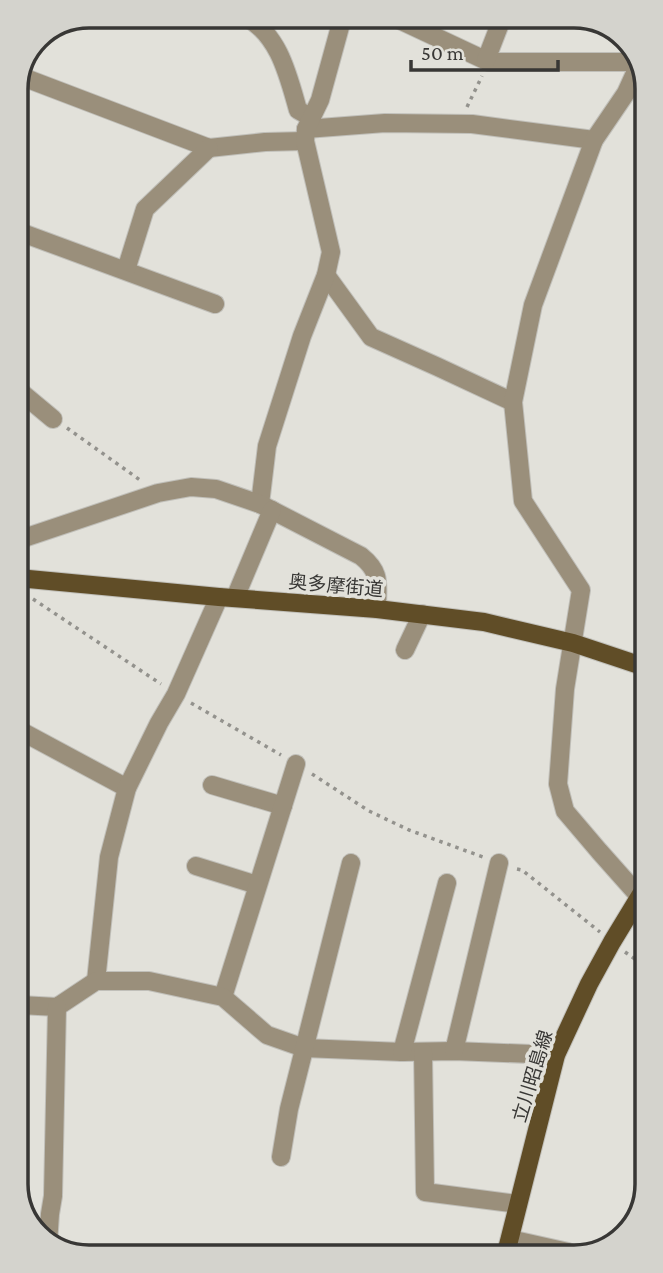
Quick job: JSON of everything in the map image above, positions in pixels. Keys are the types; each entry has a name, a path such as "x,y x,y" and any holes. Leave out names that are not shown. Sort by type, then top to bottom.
{"main road":[{"name":"奥多摩街道","path":"28,579 377,609 484,622 573,643 635,664"},
{"name":"立川昭島線","path":"508,1245 556,1055 589,984 635,903"}],"street":[{"path":"308,129 320,100 339,28"},
{"path":"417,28 487,61 628,61"},
{"path":"487,61 499,28"},
{"path":"96,981 109,857 127,788 227,597 266,507 267,446 302,337 326,275 331,252 308,129 298,110 286,69 272,41 261,29"},
{"path":"634,76 626,93 594,139 533,305 513,402 523,501 581,590 565,690 558,784 565,811 598,851 635,885"},
{"path":"29,79 209,148 265,142 308,129 385,123 472,124 594,139"},
{"path":"126,270 145,209 209,148"},
{"path":"28,235 215,304"},
{"path":"326,275 371,337 513,402"},
{"path":"28,398 54,419"},
{"path":"28,537 158,493 191,487 216,489 266,507 361,556 372,565 377,575 377,609"},
{"path":"405,650 422,614"},
{"path":"28,735 127,788"},
{"path":"223,997 296,764"},
{"path":"212,785 282,806"},
{"path":"281,1157 289,1109 351,863"},
{"path":"454,1052 499,863"},
{"path":"196,866 257,885"},
{"path":"402,1052 447,883"},
{"path":"28,1005 57,1007 96,981 149,981 223,997 267,1035 304,1048 556,1055"},
{"path":"49,1229 54,1196 57,1007"},
{"path":"423,1052 425,1192 518,1204"}],"path":[{"path":"459,124 487,61"},
{"path":"54,419 158,493"},
{"path":"30,597 176,694 296,764 369,811 409,831 522,870 635,959"}]}
